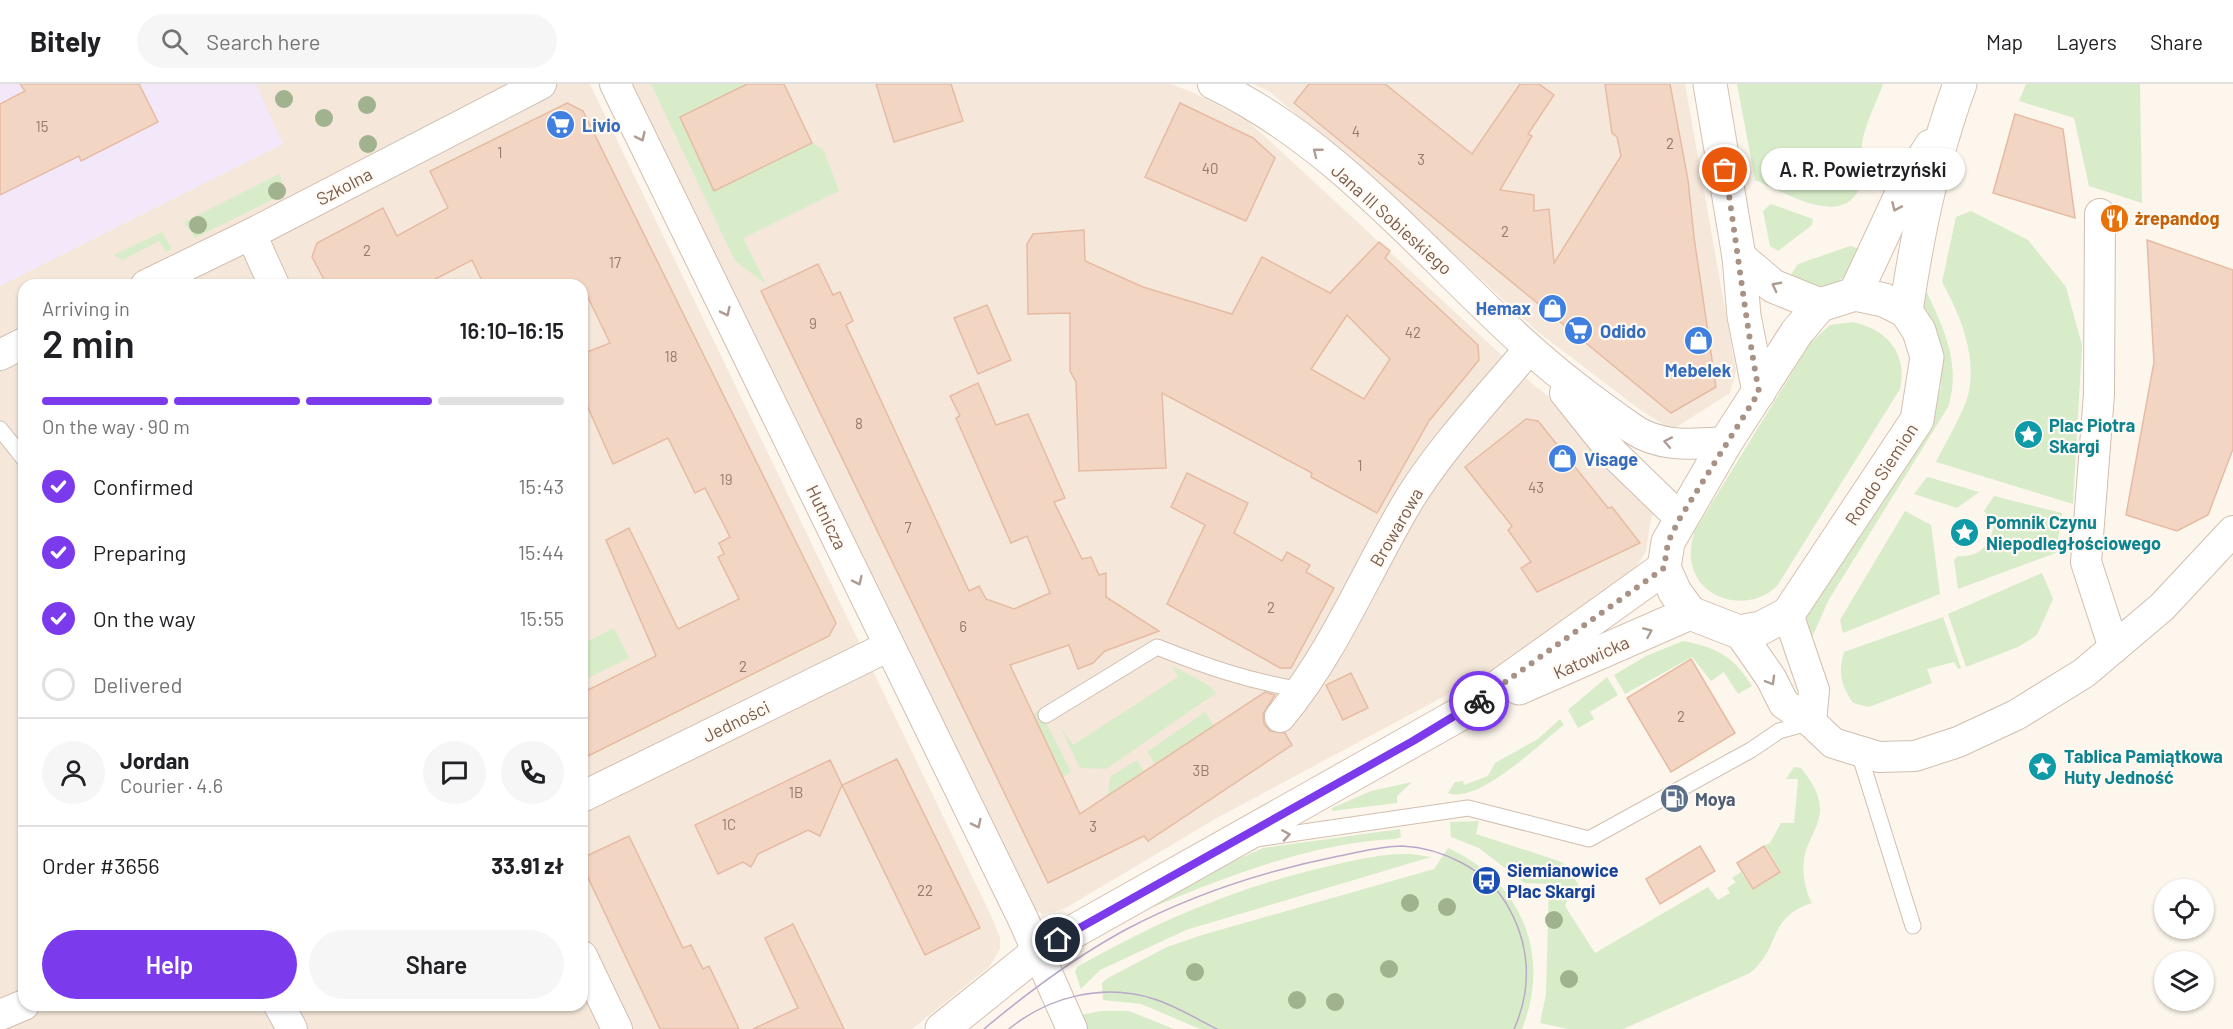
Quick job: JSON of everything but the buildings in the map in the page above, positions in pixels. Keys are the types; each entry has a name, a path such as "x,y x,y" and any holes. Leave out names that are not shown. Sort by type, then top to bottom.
{"main road":[{"path":"1710,84 1739,257 1744,316 1759,392"},
{"path":"1739,632 1690,613 1675,592 1664,568 1668,542 1726,442 1797,332 1820,305 1856,294 1884,300 1906,311 1915,251 1947,120 1960,84"},
{"path":"1856,294 1904,189 1947,120"},
{"path":"1739,257 1773,286 1820,305"},
{"name":"Rondo Siemion","path":"1739,632 1761,628 1788,614 1917,420 1927,357 1919,331 1906,311"},
{"name":"Katowicka","path":"1460,714 1664,568"},
{"name":"Katowicka","path":"942,1029 1039,951 1460,714 1690,613"}],"street":[{"name":"Szkolna","path":"158,279 251,234 541,84"},
{"name":"Hutnicza","path":"615,84 1039,951 1071,1029"},
{"name":"Jana III Sobieskiego","path":"1213,84 1248,101 1368,191 1529,349 1606,411 1646,438 1682,445 1726,442"},
{"path":"2100,214 2099,394 2086,562 2114,648"},
{"path":"251,234 271,279"},
{"path":"0,355 18,346"},
{"name":"Jana III Sobieskiego","path":"1529,349 1613,453 1680,518"},
{"name":"Browarowa","path":"1280,717 1303,690 1411,498 1453,439 1529,349"},
{"path":"1739,632 1771,678 1784,704 1811,722 1833,743 1859,753 1879,757 1915,756 1958,742 2048,697 2084,673 2162,607 2233,531"},
{"path":"1788,614 1814,690 1811,722"},
{"name":"Jedności","path":"588,794 889,646"},
{"path":"588,969 617,1029"},
{"path":"282,1011 292,1029"}],"lane":[{"path":"0,429 18,452"},
{"path":"1047,716 1157,647 1219,672 1258,683 1303,690"},
{"path":"1228,844 1475,808 1589,839 1752,750 1779,731 1811,722"},
{"path":"1859,753 1913,926"}],"shaded area":[{"path":"0,84 590,84 1000,938 1000,949 989,967 912,1029 0,1029"},
{"path":"0,84 256,84 283,144 0,286"},
{"path":"631,84 1171,84 1192,92 1247,120 1536,387 1657,474 1659,490 1646,551 1635,569 1538,646 1215,819 1064,909 1043,914 1033,909"},
{"path":"1253,84 1685,84 1736,371 1730,393 1672,430 1639,409 1538,332 1362,170 1270,92"}],"green space":[{"path":"651,84 747,84 680,117 714,190 812,143 823,149 839,191 743,238 766,284 735,261"},
{"path":"1737,84 1883,84 1863,140 1865,168 1859,189 1849,201 1836,206 1821,206 1787,195 1755,180"},
{"path":"2026,84 2140,84 2142,203 2089,186 2074,118 2019,101"},
{"path":"279,174 286,193 195,238 184,222"},
{"path":"1771,204 1813,219 1812,225 1778,251 1770,246 1763,211"},
{"path":"1971,211 2028,240 2066,287 2082,345 2073,504 1936,462 1959,417 1969,391 1971,376 1965,334 1942,282 1956,217"},
{"path":"162,232 172,249 166,252 159,241 123,260 113,255"},
{"path":"1850,246 1867,251 1851,271 1834,283 1814,286 1790,276 1798,264"},
{"path":"1922,281 1942,327 1951,358 1952,390 1948,407 1828,601 1810,642 1806,612 1928,417 1941,387 1939,363 1920,304"},
{"path":"1852,322 1875,330 1892,345 1901,364 1900,389 1777,586 1766,594 1739,601 1713,594 1695,574 1691,559 1694,532 1811,342 1830,325"},
{"path":"1927,477 1979,492 1957,508 1914,494"},
{"path":"1994,496 2062,513 2056,553 1958,589 1954,560 1958,556 1978,552 1987,543 1994,524 1984,511"},
{"path":"1905,511 1931,525 1940,594 1843,633 1840,620"},
{"path":"2042,573 2053,599 2037,635 2018,647 1966,667 1948,614"},
{"path":"1943,617 1961,668 1958,669 1954,662 1927,669 1932,683 1869,707 1853,703 1842,679 1841,667 1844,652"},
{"path":"614,628 629,658 588,678 588,641"},
{"path":"1683,641 1715,650 1724,655 1738,667 1752,686 1738,694 1724,672 1711,681 1692,657 1625,694 1614,675 1646,656"},
{"path":"1172,666 1207,684 1216,693 1106,769 1080,768 1060,726 1073,745 1178,677"},
{"path":"1607,677 1618,695 1590,712 1594,719 1578,728 1568,710"},
{"path":"1040,710 1071,772 1063,777 1033,714"},
{"path":"1205,712 1214,726 1155,764 1147,752"},
{"path":"1560,719 1564,725 1492,782 1461,794 1448,793 1455,782 1463,781 1464,785 1488,776 1495,763 1538,739"},
{"path":"1137,760 1144,772 1116,790 1124,804 1107,802 1110,777"},
{"path":"1794,767 1801,768 1809,779 1820,807 1803,867 1806,889 1812,903 1797,909 1787,917 1760,963 1750,973 1623,1029 1568,1029 1540,1023 1546,994 1549,884 1524,883 1479,848 1451,837 1450,822 1479,821 1476,834 1566,865 1579,886 1570,894 1565,906 1595,953 1708,887 1718,900 1730,893 1727,888 1736,882 1732,878 1741,872 1753,890 1781,872 1765,845 1770,843 1781,823 1794,823 1798,779 1786,779"},
{"path":"1412,782 1397,796 1397,803 1332,811 1332,808 1371,791"},
{"path":"1400,829 1401,837 1395,839 1330,847 1297,855 1233,875 1141,912 1225,865 1263,848"},
{"path":"1448,848 1473,862 1495,880 1511,900 1524,923 1531,947 1533,974 1530,1001 1522,1029 1200,1029 1141,1004 1103,1000 1102,983 1108,978 1167,947 1434,869"},
{"path":"1411,854 1431,857 1186,930 1100,970 1081,989 1075,972 1077,967 1195,908 1257,886 1321,868 1377,856"},
{"path":"1101,1011 1129,1011 1174,1029 1087,1029 1081,1015"}],"tram line":[{"path":"984,1029 1035,989 1088,952 1125,930 1177,905 1229,885 1283,869 1370,850 1402,846 1432,851 1461,862 1487,880 1506,903 1520,934 1526,965 1524,997 1514,1029"},
{"path":"1009,1029 1042,1008 1059,1001 1078,996 1116,992 1154,999 1217,1029"}],"way so far":[{"path":"1479,701 1664,568 1668,542 1680,518 1759,392 1744,316 1739,257 1725,170"}],"place":[{"name":"Livio","path":"561,125"},
{"name":"A. R. Powietrzyński","path":"1725,170"},
{"name":"żrepandog","path":"2114,218"},
{"name":"Hemax","path":"1552,308"},
{"name":"Odido","path":"1579,331"},
{"name":"Mebelek","path":"1698,341"},
{"name":"Plac Piotra Skargi","path":"2028,435"},
{"name":"Visage","path":"1563,459"},
{"name":"Pomnik Czynu Niepodległościowego","path":"1965,532"},
{"name":"Tablica Pamiątkowa Huty Jedność","path":"2043,766"},
{"name":"Moya","path":"1674,799"},
{"name":"Siemianowice Plac Skargi","path":"1486,880"}],"route":[{"path":"1058,940 1134,895 1413,741 1479,701"}]}
